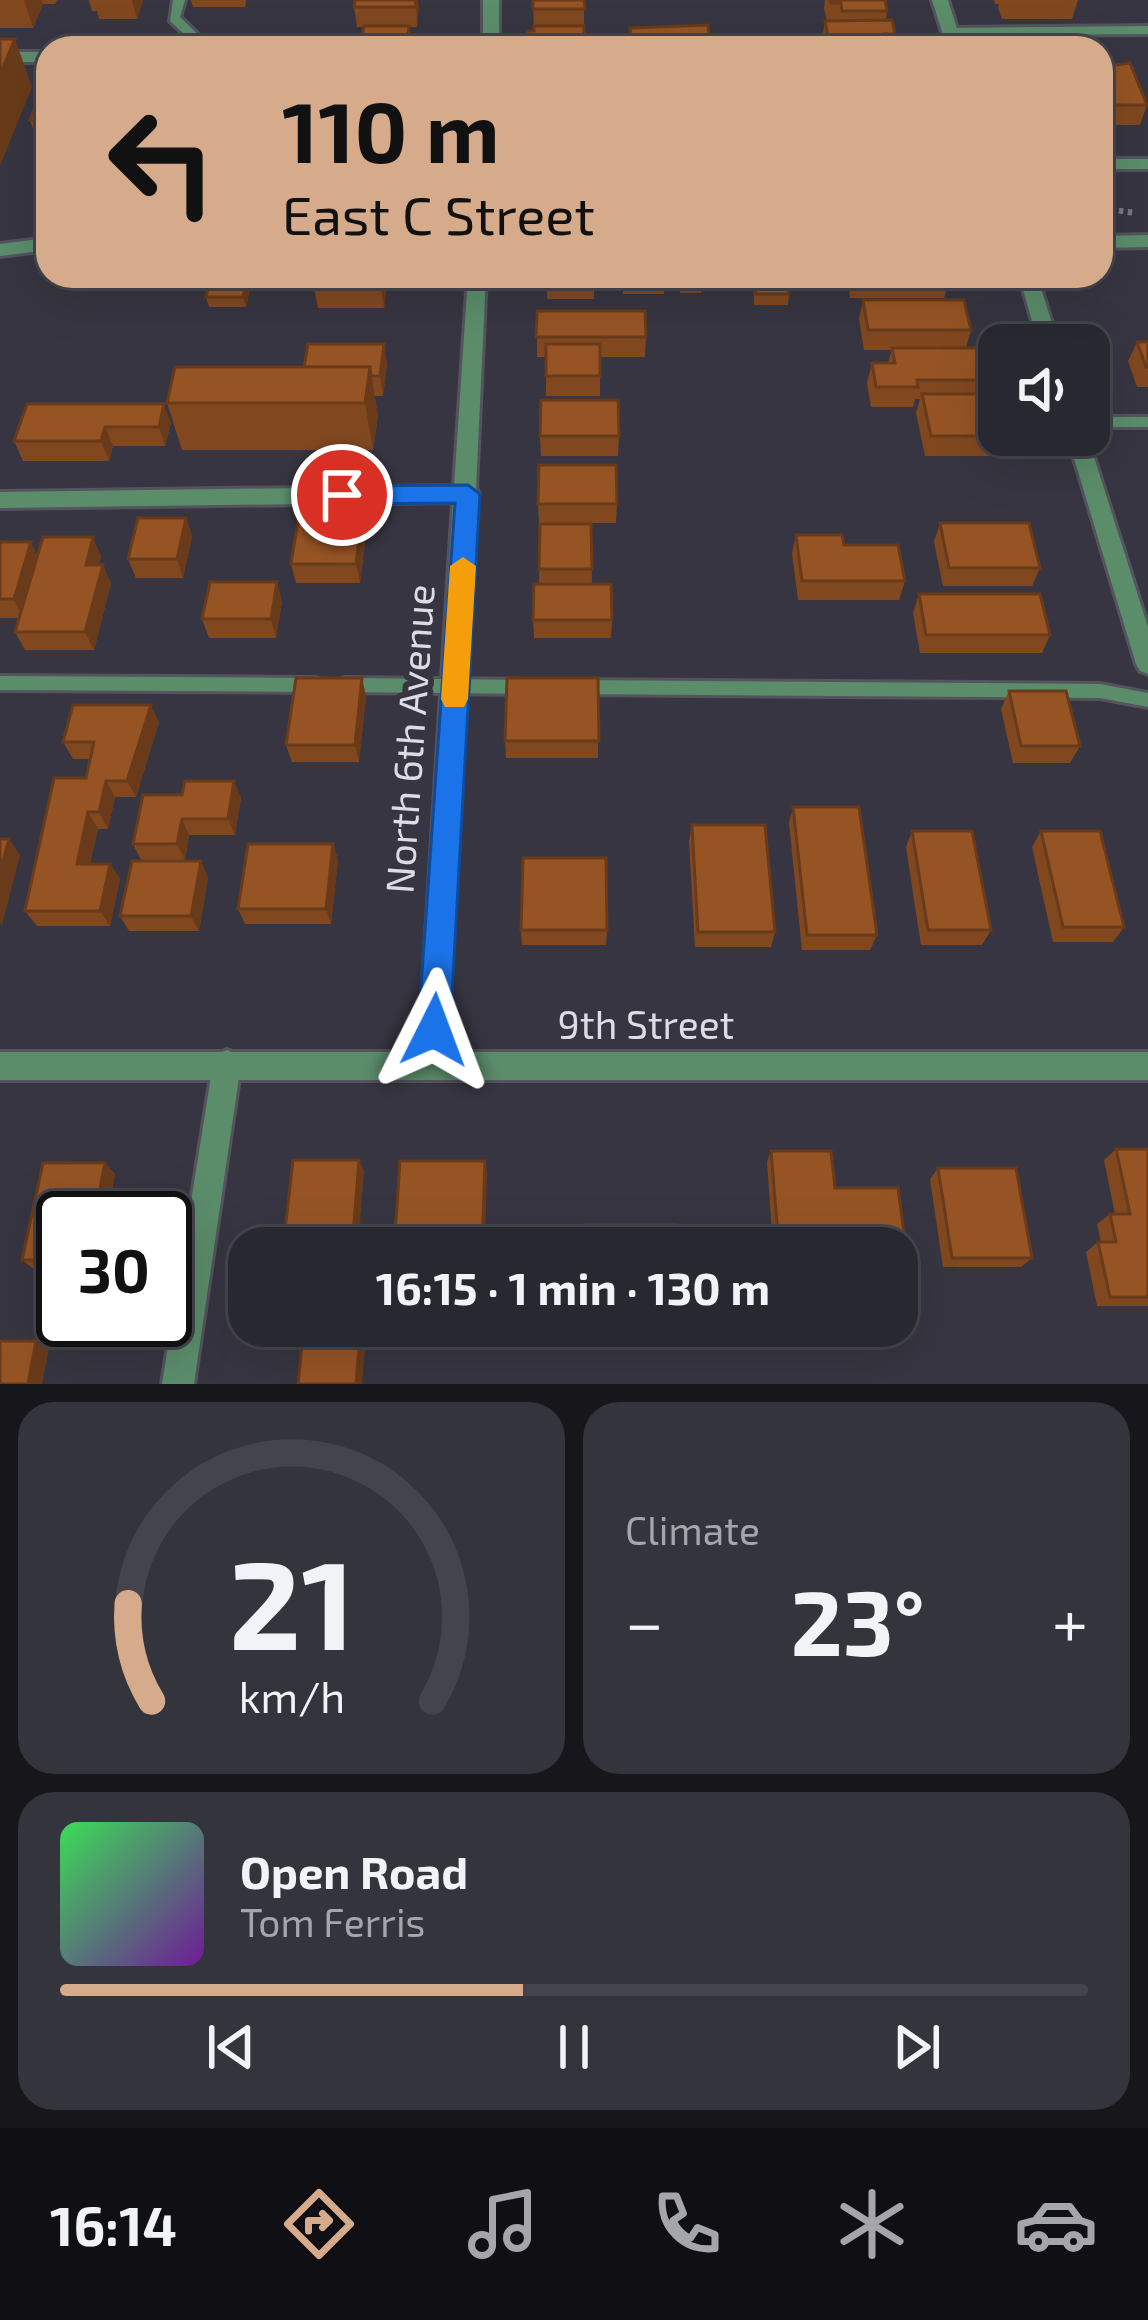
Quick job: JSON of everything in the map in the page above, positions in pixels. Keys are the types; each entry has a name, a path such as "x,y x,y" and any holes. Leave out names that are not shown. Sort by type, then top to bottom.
{"street":[{"path":"491,0 491,36"},
{"path":"940,0 951,36"},
{"path":"0,57 36,57"},
{"path":"1113,164 1148,164"},
{"path":"1113,242 1148,241"},
{"path":"0,250 36,246"},
{"name":"North 6th Avenue","path":"432,1064 477,288"},
{"path":"1032,288 1043,324"},
{"path":"1084,456 1148,664"},
{"path":"0,500 468,494"},
{"path":"178,1384 227,1064"},
{"name":"9th Street","path":"0,1066 1148,1066"}],"lane":[{"path":"179,0 174,18 193,36"},
{"path":"1030,36 1148,30"},
{"path":"1110,422 1148,422"},
{"path":"0,682 1100,691 1148,700"}],"path":[{"path":"1113,209 1148,213"}],"building":[{"path":"355,0 416,0 415,7 354,7"},
{"path":"533,0 584,0 585,9 533,9"},
{"path":"830,0 885,0 887,11 842,11 841,3"},
{"path":"892,20 895,34 828,36 825,21"},
{"path":"708,25 709,36 631,36 630,28"},
{"path":"364,26 409,26 408,36 362,36"},
{"path":"534,26 584,26 584,36 527,36 527,31 534,31"},
{"path":"0,39 15,39 0,74"},
{"path":"1130,63 1147,105 1113,105 1113,65"},
{"path":"208,288 245,288 243,297 206,297"},
{"path":"755,288 788,288 789,294 756,294"},
{"path":"863,300 964,300 971,330 868,330"},
{"path":"537,311 645,311 646,337 536,337"},
{"path":"1137,342 1148,342 1148,367 1146,367"},
{"path":"308,344 384,344 380,376 371,376 370,367 304,367"},
{"path":"546,344 600,344 600,376 546,376"},
{"path":"892,348 978,348 978,380 917,380 918,387 876,387 872,363 895,363"},
{"path":"175,367 370,367 365,403 167,403"},
{"path":"922,394 978,394 978,436 931,436"},
{"path":"541,400 618,400 619,436 540,436"},
{"path":"27,404 164,404 159,427 105,427 101,441 14,441"},
{"path":"539,465 616,465 617,504 538,504"},
{"path":"299,515 362,515 356,564 291,564"},
{"path":"138,518 186,518 177,559 128,559"},
{"path":"940,523 1029,523 1040,568 949,568"},
{"path":"540,524 591,524 592,569 539,569"},
{"path":"796,535 842,535 844,545 898,545 905,581 802,581"},
{"path":"43,537 93,537 86,565 103,565 85,632 15,632"},
{"path":"0,542 31,542 14,599 0,599"},
{"path":"210,582 277,582 271,619 202,619"},
{"path":"534,584 611,584 612,620 533,620"},
{"path":"919,594 1040,594 1050,635 926,635"},
{"path":"296,678 362,678 355,745 286,745"},
{"path":"507,678 598,678 599,741 505,741"},
{"path":"1009,691 1066,691 1080,746 1021,746"},
{"path":"73,705 151,705 127,781 106,781 99,812 88,812 77,864 110,864 100,911 25,911 54,778 86,778 94,742 63,742"},
{"path":"185,781 234,781 228,819 182,819 177,844 133,844 143,795 182,795"},
{"path":"793,807 859,807 877,935 807,935"},
{"path":"692,825 765,825 775,932 698,932"},
{"path":"912,831 972,831 991,930 928,930"},
{"path":"1041,831 1100,831 1124,927 1063,927"},
{"path":"0,839 9,839 0,872"},
{"path":"248,844 333,844 326,909 238,909"},
{"path":"523,858 606,858 607,930 521,930"},
{"path":"132,861 201,861 191,916 120,916"},
{"path":"1116,1149 1148,1149 1148,1297 1110,1297 1098,1242 1116,1242 1110,1214 1130,1214"},
{"path":"771,1151 831,1151 835,1188 898,1188 903,1227 777,1227"},
{"path":"293,1160 359,1160 354,1227 285,1227"},
{"path":"400,1161 485,1161 483,1227 395,1227"},
{"path":"43,1163 105,1163 99,1191 37,1191"},
{"path":"938,1168 1016,1168 1032,1258 952,1258"},
{"path":"36,1195 36,1260 22,1260"},
{"path":"676,1225 676,1227 587,1227"},
{"path":"0,1341 36,1341 28,1384 0,1384"},
{"path":"302,1347 359,1347 356,1384 298,1384"}],"slow traffic":[{"path":"455,699 463,566"}],"route":[{"path":"342,495 468,494 434,1030"}]}
